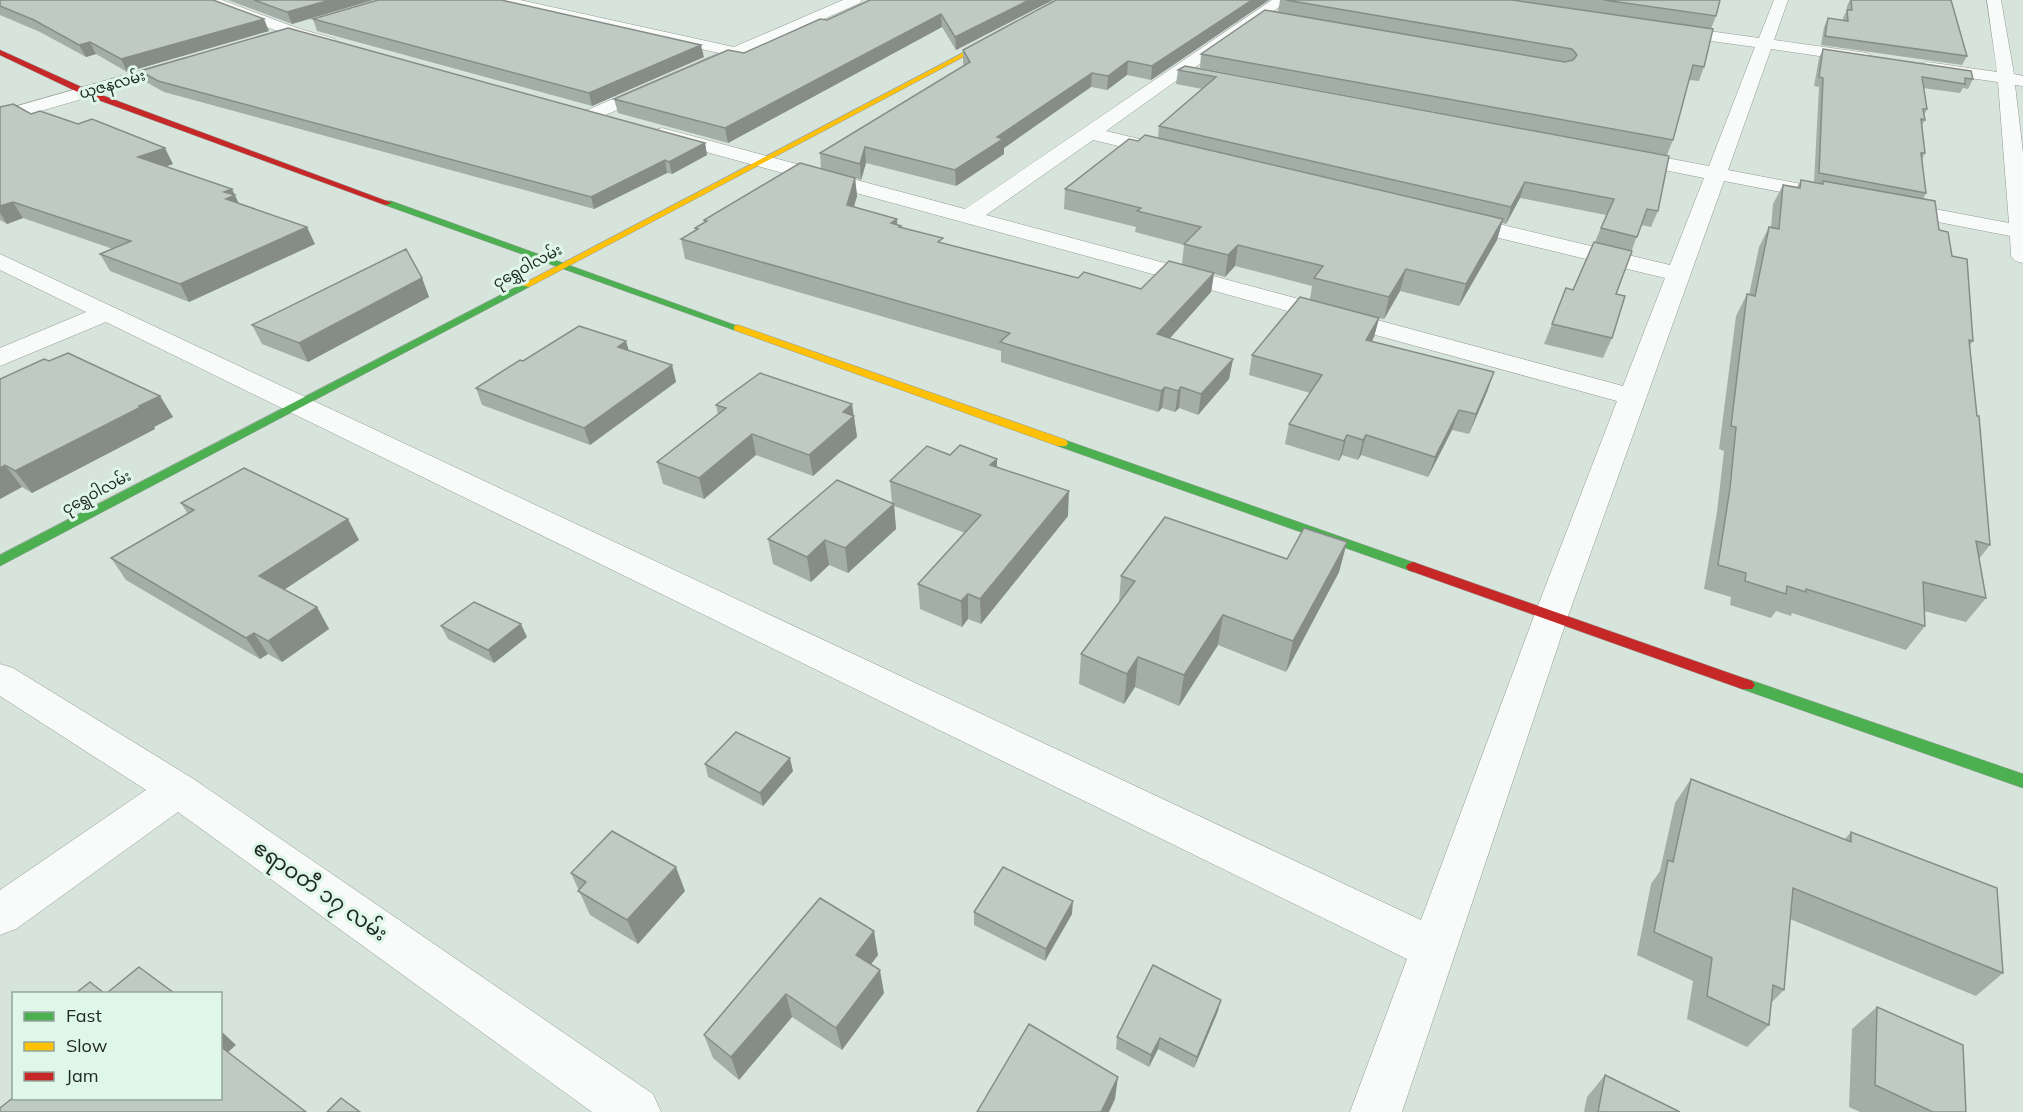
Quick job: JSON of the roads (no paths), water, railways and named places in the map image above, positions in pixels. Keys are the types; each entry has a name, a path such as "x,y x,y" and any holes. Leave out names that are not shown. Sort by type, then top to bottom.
{"street":[{"path":"208,0 291,31 349,47"},
{"path":"500,0 735,52"},
{"path":"592,115 855,0"},
{"name":"ငုရွှေဝါလမ်း","path":"0,561 1069,0"},
{"path":"969,217 1282,0"},
{"path":"1376,1112 1551,616 1781,0"},
{"path":"1994,0 2014,79 2023,256"},
{"path":"1260,15 1283,20"},
{"path":"268,38 323,22"},
{"path":"1649,27 1879,60"},
{"path":"0,52 85,92 562,266 2023,781"},
{"name":"ယုဇနလမ်း","path":"0,117 199,58"},
{"path":"1914,65 2014,79"},
{"path":"1180,71 1204,75"},
{"path":"569,108 1633,397"},
{"path":"1090,133 1194,158"},
{"path":"1600,152 1845,198"},
{"path":"1868,202 2021,231"},
{"path":"1437,216 1679,274"},
{"path":"0,261 1434,949"},
{"path":"0,358 106,313"},
{"name":"ဧရာဝတီ ၁၇ လမ်း","path":"0,678 178,790 635,1112"},
{"path":"0,915 178,790"}]}
